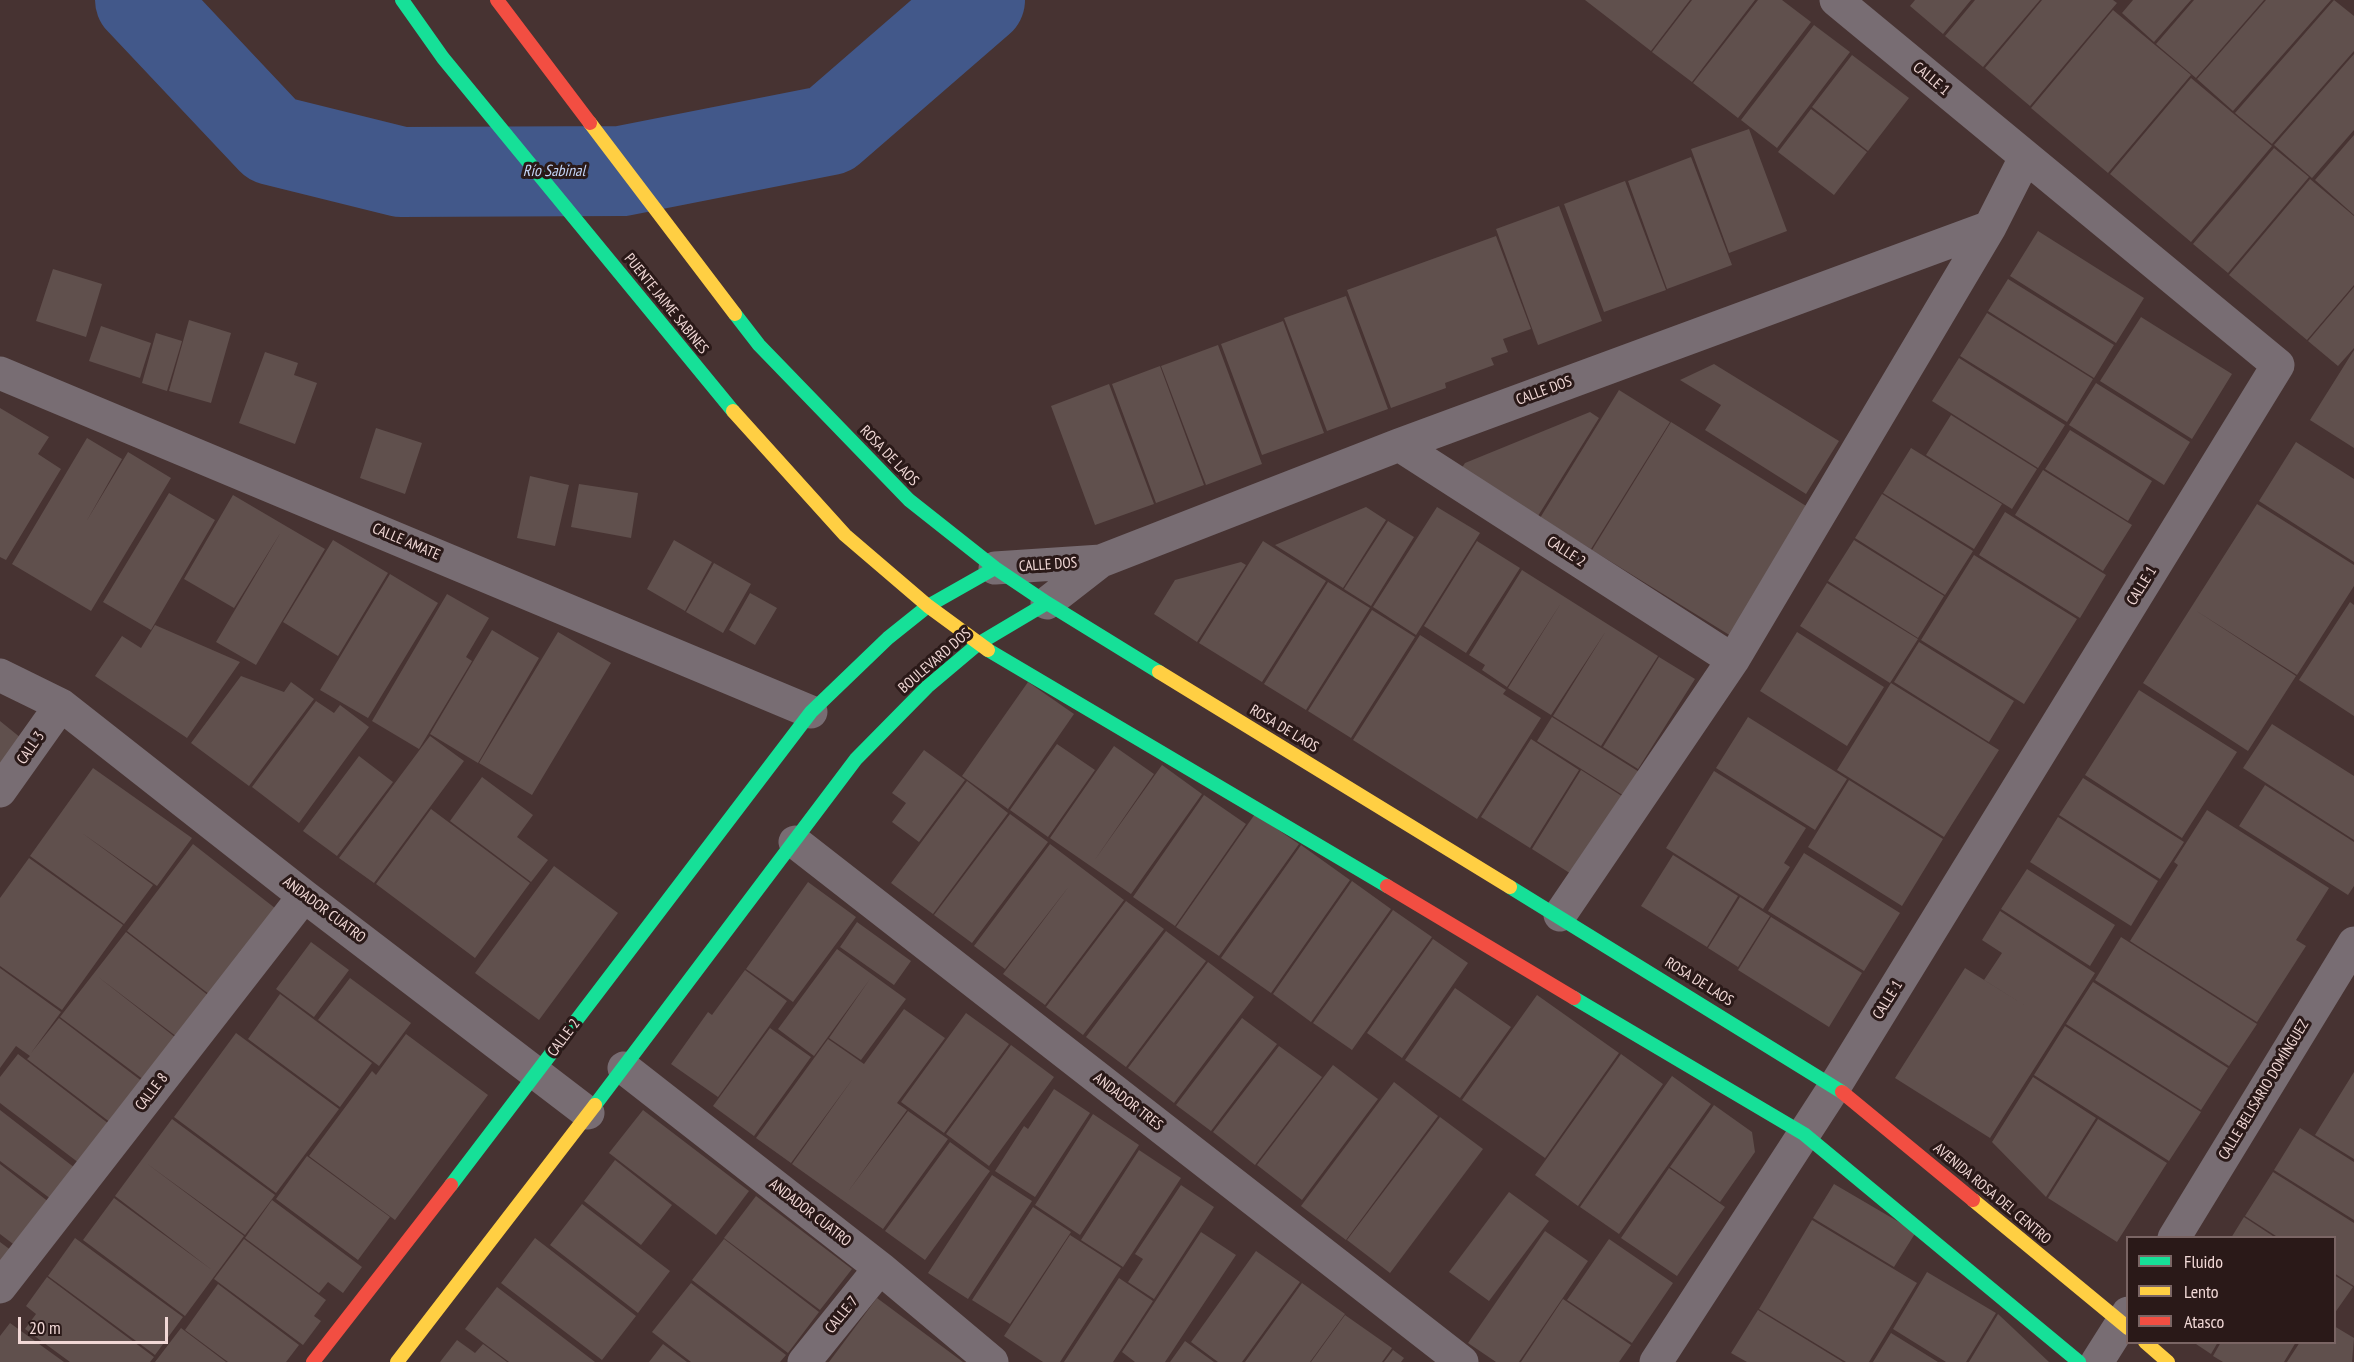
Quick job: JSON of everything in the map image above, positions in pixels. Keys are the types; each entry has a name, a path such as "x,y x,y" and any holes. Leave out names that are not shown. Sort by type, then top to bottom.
{"main road":[{"name":"PUENTE JAIME SABINES","path":"402,0 443,58 714,389 845,535 928,606 978,644"},
{"name":"ROSA DE LAOS","path":"496,0 759,345 909,500 995,568 1047,603 1560,915 1835,1086"},
{"path":"811,712 888,638 928,606 995,568"},
{"name":"BOULEVARD DOS","path":"795,842 856,759 927,687 978,644 1047,603"},
{"path":"978,644 1804,1134 2079,1362"},
{"name":"CALLE 2","path":"313,1362 538,1072 811,712"},
{"path":"397,1362 795,842"},
{"name":"AVENIDA ROSA DEL CENTRO","path":"1835,1086 2126,1324"},
{"name":"AVENIDA ROSA DEL CENTRO","path":"2148,1344 2168,1362"}],"street":[{"name":"CALLE 1","path":"1835,1086 2278,365 1836,0"},
{"path":"1560,915 1734,660 1990,227 2025,158"},
{"name":"CALLE DOS","path":"1047,603 1101,561 1399,445 1990,227"},
{"name":"CALLE AMATE","path":"0,373 811,712"},
{"name":"CALLE 2","path":"1399,445 1734,660"},
{"name":"CALLE DOS","path":"995,568 1101,561"},
{"path":"0,675 61,705"},
{"name":"CALL 3","path":"0,791 61,705"},
{"name":"ANDADOR CUATRO","path":"61,705 304,896 538,1072 588,1113"},
{"name":"ANDADOR TRES","path":"795,842 1462,1362"},
{"name":"CALLE 8","path":"0,1287 304,896"},
{"name":"CALLE BELISARIO DOMÍNGUEZ","path":"2175,1236 2354,943"},
{"name":"ANDADOR CUATRO","path":"624,1068 880,1268 993,1362"},
{"path":"1656,1362 1835,1086"},
{"name":"CALLE 7","path":"804,1362 880,1268"},
{"path":"2097,1362 2126,1331"}],"building":[{"path":"1585,0 1690,0 1651,51"},
{"path":"1692,0 1755,0 1692,82 1652,52"},
{"path":"1758,0 1782,0 1811,22 1738,118 1693,83"},
{"path":"1915,0 1971,0 1943,34 1910,6"},
{"path":"1975,0 2040,0 1983,67 1945,36"},
{"path":"2042,0 2113,0 2117,3 2030,106 1985,68"},
{"path":"2133,0 2191,0 2154,42 2122,13"},
{"path":"2194,0 2264,0 2196,78 2156,44"},
{"path":"2266,0 2331,0 2233,111 2197,79"},
{"path":"2334,0 2354,16 2354,51 2272,144 2235,113"},
{"path":"2113,10 2191,75 2108,173 2031,108"},
{"path":"1814,25 1850,52 1777,148 1741,120"},
{"path":"2354,54 2354,130 2312,178 2274,145"},
{"path":"1852,55 1909,98 1868,151 1812,107"},
{"path":"2191,78 2272,146 2191,242 2110,174"},
{"path":"1811,109 1867,152 1834,195 1778,152"},
{"path":"1749,129 1787,231 1729,253 1691,149"},
{"path":"2354,135 2354,215 2315,180"},
{"path":"2274,148 2309,177 2228,273 2193,244"},
{"path":"1691,157 1732,265 1667,289 1628,181"},
{"path":"2310,179 2354,216 2354,285 2307,340 2229,275"},
{"path":"1625,181 1666,290 1604,312 1564,204"},
{"path":"1559,206 1602,321 1538,345 1496,229"},
{"path":"2038,231 2144,298 2116,343 2010,276"},
{"path":"1496,236 1531,329 1503,339 1508,352 1491,358 1494,365 1445,383 1446,388 1391,408 1347,290"},
{"path":"53,269 102,284 86,337 36,321"},
{"path":"2008,279 2114,345 2094,378 1988,311"},
{"path":"2354,287 2354,348 2338,366 2308,341"},
{"path":"1346,296 1388,409 1327,431 1284,318"},
{"path":"1987,313 2093,379 2067,422 1960,356"},
{"path":"2141,317 2232,374 2192,439 2100,381"},
{"path":"189,320 231,333 211,403 169,391"},
{"path":"1283,321 1324,433 1262,455 1221,344"},
{"path":"101,326 151,343 140,378 89,361"},
{"path":"156,333 182,341 167,391 142,383"},
{"path":"1218,345 1262,464 1206,485 1161,366"},
{"path":"2354,350 2354,448 2310,420"},
{"path":"265,352 298,363 294,375 317,383 295,444 239,423"},
{"path":"1959,358 2065,425 2038,468 1932,401"},
{"path":"1714,364 1839,441 1806,494 1705,430 1721,405 1680,380"},
{"path":"1160,366 1204,485 1156,503 1112,384"},
{"path":"2096,383 2190,442 2164,485 2069,425"},
{"path":"1109,384 1154,504 1095,525 1051,406"},
{"path":"1619,390 1670,422 1591,549 1540,518"},
{"path":"0,408 49,437 38,454 61,469 6,560 0,557"},
{"path":"1590,412 1599,418 1538,516 1461,469 1465,463"},
{"path":"1951,415 2037,469 2012,509 1926,455"},
{"path":"1671,422 1811,509 1731,636 1592,550"},
{"path":"376,428 422,443 405,494 360,478"},
{"path":"2070,430 2152,481 2128,521 2045,469"},
{"path":"87,438 122,459 86,522 128,452 171,478 91,611 12,564"},
{"path":"2296,442 2354,479 2354,562 2259,501"},
{"path":"1911,448 2002,504 1974,549 1883,493"},
{"path":"2043,470 2132,525 2103,571 2015,515"},
{"path":"530,476 569,485 555,546 517,538"},
{"path":"579,484 638,493 631,538 571,527"},
{"path":"169,493 215,520 151,630 103,602"},
{"path":"1882,494 1973,551 1945,595 1855,538"},
{"path":"233,495 325,549 256,665 216,642 281,532 234,608 184,579"},
{"path":"2257,504 2354,565 2354,586 2297,675 2195,610 2296,676 2248,751 2143,683"},
{"path":"1366,507 1386,520 1343,588 1275,545"},
{"path":"1437,507 1480,533 1416,635 1373,607"},
{"path":"2005,512 2106,575 2080,618 1979,555"},
{"path":"1388,521 1414,537 1371,606 1344,589"},
{"path":"333,540 388,573 338,656 283,622"},
{"path":"674,540 712,562 685,611 647,589"},
{"path":"1854,540 1944,596 1918,638 1828,581"},
{"path":"1263,541 1326,581 1262,682 1199,643"},
{"path":"1477,541 1520,568 1466,653 1424,626"},
{"path":"1974,555 2077,619 2024,704 1921,640"},
{"path":"1241,562 1246,565 1197,642 1154,614 1175,580"},
{"path":"714,563 751,584 723,633 686,612"},
{"path":"1522,570 1658,656 1601,746 1553,716 1606,631 1551,715 1508,688 1561,603 1507,687 1482,670 1485,665 1469,655"},
{"path":"390,574 438,603 368,718 320,690"},
{"path":"1328,582 1370,608 1306,710 1264,684"},
{"path":"1827,583 1918,639 1890,683 1800,626"},
{"path":"750,593 777,608 755,645 729,630"},
{"path":"447,594 489,618 466,657 472,661 419,749 372,721"},
{"path":"2350,602 2354,605 2354,716 2299,680"},
{"path":"1372,610 1415,637 1351,738 1308,711"},
{"path":"155,625 240,662 187,738 95,676 122,636 141,648"},
{"path":"492,630 539,658 478,763 430,734"},
{"path":"558,632 611,663 532,795 479,763"},
{"path":"1797,632 1884,687 1847,746 1760,691"},
{"path":"1420,635 1506,690 1503,694 1541,718 1477,819 1353,740"},
{"path":"1919,642 2014,701 1989,742 1894,682"},
{"path":"1659,657 1695,679 1638,769 1603,747"},
{"path":"241,676 284,692 291,682 314,699 249,786 191,743"},
{"path":"1028,682 1074,714 1008,809 962,776"},
{"path":"1891,683 1999,750 1944,837 1837,770"},
{"path":"2139,690 2237,752 2182,838 2085,775"},
{"path":"316,701 334,713 340,705 369,727 299,823 252,787"},
{"path":"1552,717 1644,775 1629,799 1537,741"},
{"path":"1748,717 1847,779 1815,830 1716,768"},
{"path":"0,721 21,738 0,765"},
{"path":"2272,724 2354,776 2354,840 2243,768"},
{"path":"430,736 464,761 374,883 339,858"},
{"path":"1531,739 1579,770 1530,848 1481,817"},
{"path":"1057,744 1095,770 1048,837 1010,810"},
{"path":"1114,746 1154,774 1094,861 1162,765 1202,794 1131,894 1050,838"},
{"path":"924,750 965,780 919,842 892,822 906,803 892,793"},
{"path":"359,756 393,782 337,856 303,831"},
{"path":"93,768 192,838 157,886 82,833 153,885 124,924 30,856"},
{"path":"1581,770 1628,800 1579,879 1532,849"},
{"path":"1714,771 1806,828 1784,863 1790,867 1763,909 1666,848"},
{"path":"482,777 533,815 517,837 548,860 531,882 450,821"},
{"path":"2083,778 2184,842 2160,879 2059,815"},
{"path":"1849,780 1943,839 1902,906 1808,847"},
{"path":"967,781 1008,813 933,914 891,883"},
{"path":"2265,785 2354,842 2354,886 2348,895 2239,826"},
{"path":"1204,795 1246,824 1175,926 1133,897"},
{"path":"431,809 530,883 475,958 376,884"},
{"path":"2207,810 2329,888 2296,940 2306,946 2257,1022 2130,941 2178,865 2174,862"},
{"path":"1010,814 1048,842 972,943 934,915"},
{"path":"1255,814 1299,844 1219,956 1176,927"},
{"path":"2058,817 2158,881 2131,926 2030,862"},
{"path":"193,844 280,912 247,955 240,950 246,956 214,998 127,931"},
{"path":"1050,844 1124,900 1045,1005 1003,974 1070,885 1005,969 974,946"},
{"path":"1301,845 1350,880 1271,993 1221,958"},
{"path":"1804,853 1900,913 1864,971 1768,911"},
{"path":"1673,855 1738,896 1707,947 1641,906"},
{"path":"29,858 123,925 62,1010 0,966 0,898"},
{"path":"554,866 618,913 539,1020 475,973"},
{"path":"2027,869 2115,925 2090,966 2001,909"},
{"path":"1352,881 1391,909 1311,1022 1273,994"},
{"path":"808,882 856,917 793,1002 746,969"},
{"path":"1740,897 1770,916 1738,967 1708,948"},
{"path":"1126,901 1164,929 1083,1035 1046,1007"},
{"path":"1393,910 1432,937 1352,1050 1313,1023"},
{"path":"2000,911 2095,973 1990,1138 1895,1078 1965,968 1984,980 2002,953 1982,940"},
{"path":"1771,917 1862,973 1829,1027 1738,970"},
{"path":"857,922 911,961 894,985 840,947"},
{"path":"1166,931 1206,961 1126,1067 1086,1037"},
{"path":"126,932 213,999 181,1040 97,976 180,1041 148,1083 60,1017"},
{"path":"2121,937 2257,1024 2229,1066 2095,980"},
{"path":"1433,939 1468,963 1402,1058 1367,1033"},
{"path":"311,942 349,970 314,1017 276,989"},
{"path":"837,949 906,999 861,1060 829,1038 870,979 814,1056 778,1029"},
{"path":"1208,962 1254,997 1174,1103 1128,1068"},
{"path":"0,968 61,1012 31,1053 59,1018 147,1085 115,1126 27,1059 30,1056 16,1046 0,1068"},
{"path":"745,970 787,1001 718,1097 671,1064 708,1012 712,1015"},
{"path":"350,978 411,1023 379,1066 318,1020"},
{"path":"2093,982 2228,1068 2201,1110 2066,1024"},
{"path":"1455,988 1511,1027 1460,1098 1405,1060"},
{"path":"280,994 372,1063 340,1107 248,1039"},
{"path":"1537,995 1619,1053 1545,1158 1462,1100"},
{"path":"904,1009 945,1038 897,1103 907,1110 847,1193 908,1111 948,1139 883,1229 792,1164 854,1077 791,1163 756,1138 828,1039 864,1064"},
{"path":"966,1013 1009,1044 944,1133 901,1102"},
{"path":"1242,1018 1277,1044 1211,1131 1176,1105"},
{"path":"2065,1026 2201,1112 2169,1161 2034,1075"},
{"path":"770,1028 811,1057 754,1136 713,1106"},
{"path":"236,1033 339,1109 276,1193 174,1117"},
{"path":"406,1034 488,1095 395,1220 309,1156 372,1071 376,1075"},
{"path":"1011,1045 1054,1077 989,1166 946,1134"},
{"path":"1279,1046 1322,1077 1255,1165 1213,1132"},
{"path":"18,1054 109,1124 79,1163 0,1103 0,1077"},
{"path":"1621,1054 1663,1084 1578,1206 1535,1175"},
{"path":"1333,1065 1378,1099 1302,1200 1257,1165"},
{"path":"2354,1072 2354,1159 2315,1135"},
{"path":"1672,1076 1711,1104 1619,1234 1580,1207"},
{"path":"2033,1077 2096,1118 2046,1197 1992,1142"},
{"path":"1394,1082 1438,1116 1346,1240 1301,1206"},
{"path":"1054,1089 1090,1113 1035,1197 995,1171 1024,1126 1028,1129"},
{"path":"1714,1105 1752,1132 1755,1152 1720,1202 1670,1167"},
{"path":"0,1110 75,1168 51,1199 0,1161"},
{"path":"643,1110 749,1191 716,1235 609,1153"},
{"path":"1093,1114 1139,1145 1080,1235 1035,1205"},
{"path":"1440,1117 1483,1149 1390,1273 1347,1240"},
{"path":"172,1119 275,1195 245,1235 146,1163 244,1236 185,1316 83,1240 114,1198 212,1270 115,1196"},
{"path":"2098,1119 2167,1163 2117,1242 2048,1198"},
{"path":"2300,1128 2354,1162 2354,1220 2274,1170"},
{"path":"950,1142 990,1171 925,1260 885,1231"},
{"path":"1139,1150 1181,1178 1123,1267 1081,1240"},
{"path":"307,1156 390,1217 358,1260 276,1199"},
{"path":"615,1160 672,1205 641,1245 584,1201"},
{"path":"0,1164 54,1206 21,1250 0,1234"},
{"path":"1669,1168 1725,1207 1677,1276 1621,1238"},
{"path":"2273,1172 2354,1223 2354,1286 2336,1274 2336,1236 2276,1236 2245,1216"},
{"path":"992,1175 1032,1201 968,1299 928,1273"},
{"path":"1834,1184 1916,1232 1894,1267 1813,1218"},
{"path":"1181,1185 1214,1207 1154,1299 1128,1282 1143,1259 1135,1254"},
{"path":"1509,1192 1549,1221 1489,1301 1449,1272"},
{"path":"756,1196 852,1269 820,1310 724,1238"},
{"path":"272,1200 362,1267 343,1293 328,1282 319,1293 245,1238"},
{"path":"582,1204 670,1271 638,1313 550,1245"},
{"path":"1033,1207 1071,1232 1010,1324 972,1300"},
{"path":"2244,1217 2273,1236 2232,1236"},
{"path":"1812,1220 1917,1283 1869,1362 1846,1362 1759,1309"},
{"path":"1545,1231 1588,1261 1519,1362 1496,1362 1468,1343"},
{"path":"1201,1232 1236,1255 1165,1362 1135,1362 1122,1352"},
{"path":"1070,1235 1121,1268 1060,1362 1043,1362 1004,1336"},
{"path":"75,1238 183,1317 155,1355 48,1276"},
{"path":"535,1238 636,1316 602,1360 501,1283"},
{"path":"244,1239 326,1300 314,1316 321,1321 303,1345 214,1279"},
{"path":"724,1239 819,1312 788,1353 692,1280"},
{"path":"1609,1239 1673,1283 1632,1343 1567,1300"},
{"path":"0,1242 16,1254 0,1276"},
{"path":"1256,1251 1300,1282 1242,1362 1218,1362 1191,1342"},
{"path":"1927,1272 1996,1313 1966,1362 1946,1362 1893,1329"},
{"path":"2336,1276 2353,1287 2336,1311"},
{"path":"47,1277 154,1357 150,1362 70,1362 25,1329 36,1314 26,1306"},
{"path":"1119,1278 1153,1301 1113,1362 1064,1362"},
{"path":"691,1283 786,1355 780,1362 691,1362 652,1332"},
{"path":"1302,1283 1345,1314 1310,1362 1245,1362"},
{"path":"218,1284 299,1345 286,1362 228,1362 185,1330"},
{"path":"497,1287 595,1362 509,1362 465,1329"},
{"path":"877,1298 963,1362 829,1362"},
{"path":"1563,1299 1631,1345 1619,1362 1521,1362"},
{"path":"1758,1310 1843,1362 1747,1362 1731,1353"},
{"path":"1998,1314 2049,1362 1969,1362"},
{"path":"1345,1315 1392,1348 1382,1362 1311,1362"},
{"path":"10,1323 64,1362 0,1362 0,1336"},
{"path":"2336,1327 2354,1338 2352,1362 2287,1362 2299,1344 2336,1344"},
{"path":"181,1328 226,1362 155,1362"},
{"path":"1891,1333 1938,1362 1873,1362"},
{"path":"457,1340 475,1353 483,1344 507,1362 440,1362"},
{"path":"1185,1341 1214,1362 1170,1362"},
{"path":"663,1344 687,1362 649,1362"},
{"path":"2196,1344 2217,1344 2211,1354"},
{"path":"2220,1344 2295,1344 2284,1362 2223,1362 2213,1356"},
{"path":"1393,1350 1404,1358 1401,1362 1384,1362"}],"waterway":[{"name":"Río Sabinal","path":"140,0 272,140 401,172 622,171 830,130 980,0"}],"traffic: fast":[{"path":"402,0 443,58 733,411"},
{"path":"735,314 759,345 909,500 995,568 1159,672"},
{"path":"451,1185 811,712 888,638 928,606 995,568"},
{"path":"595,1105 856,759 927,687 978,644 1047,603"},
{"path":"988,650 1387,886"},
{"path":"1510,887 1842,1092"},
{"path":"1574,998 1804,1134 2079,1362"}],"traffic: slow":[{"path":"590,123 735,314"},
{"path":"733,411 845,535 928,606 988,650"},
{"path":"1159,672 1510,887"},
{"path":"397,1362 595,1105"},
{"path":"1973,1200 2126,1326"},
{"path":"2147,1344 2168,1362"}],"traffic: jam":[{"path":"497,0 590,123"},
{"path":"1387,886 1574,998"},
{"path":"1842,1092 1973,1200"},
{"path":"313,1362 451,1185"}]}
